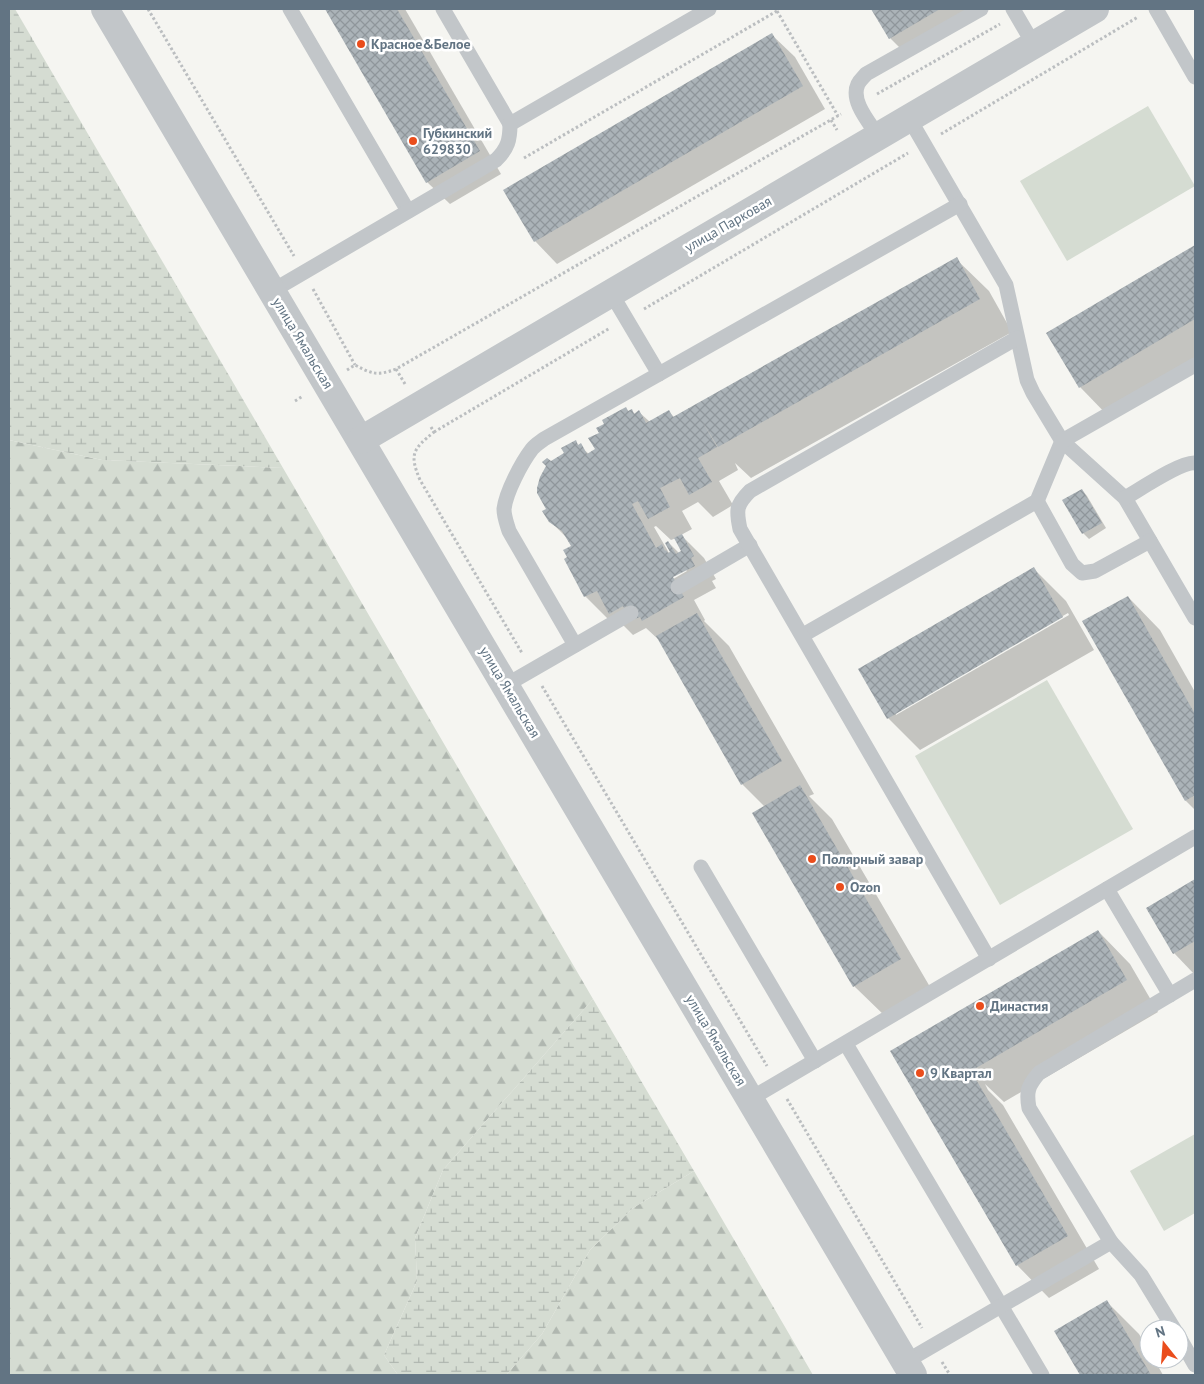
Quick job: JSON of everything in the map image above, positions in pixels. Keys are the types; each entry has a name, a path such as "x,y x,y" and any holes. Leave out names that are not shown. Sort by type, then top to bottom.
{"street":[{"name":"улица Ямальская","path":"105,9 909,1369"},
{"name":"улица Парковая","path":"361,440 1095,9"}],"lane":[{"path":"290,9 408,211"},
{"path":"272,290 496,160 505,151 510,140 510,124 443,9"},
{"path":"510,124 709,9"},
{"path":"878,136 859,104 856,94 858,83 866,74 981,9"},
{"path":"1150,11 1195,77"},
{"path":"1015,12 1034,45"},
{"path":"909,118 1006,285 1027,380 1062,441 1125,498 1195,618"},
{"path":"575,645 509,532 505,520 506,499 525,459 534,447 544,439 960,204"},
{"path":"611,293 659,374"},
{"path":"989,959 740,529 737,514 740,501 750,491 1017,338"},
{"path":"802,635 1037,501 1062,441 1195,365"},
{"path":"1125,498 1178,467 1190,462 1195,463"},
{"path":"1037,501 1072,564 1082,573 1095,572 1150,541"},
{"path":"678,586 750,545"},
{"path":"506,685 631,613"},
{"path":"750,1099 1195,838"},
{"path":"701,868 815,1061"},
{"path":"1108,889 1170,995"},
{"path":"1168,1319 1141,1275 1111,1242 1029,1108 1027,1096 1030,1083 1039,1073 1195,980"},
{"path":"846,1044 1042,1375"},
{"path":"909,1369 933,1346 1111,1242"}],"path":[{"path":"148,9 304,272 355,365 370,373 382,374 396,369 859,104 1015,12"},
{"path":"522,159 776,10 838,116"},
{"path":"950,1375 420,480 414,466 414,454 422,442 434,432 1150,11"},
{"path":"326,382 355,365"},
{"path":"396,369 434,432"}],"green space":[{"path":"9,9 15,9 283,468 102,460 9,440"},
{"path":"1148,106 1195,186 1067,261 1020,181"},
{"path":"9,440 102,460 283,468 593,999 443,1170 415,1238 417,1281 384,1355 398,1375 9,1375"},
{"path":"1047,680 1133,829 1000,905 915,756"},
{"path":"593,999 694,1171 633,1208 590,1250 542,1334 506,1375 398,1375 384,1355 417,1281 415,1238 443,1170"},
{"path":"1195,1134 1195,1213 1164,1231 1130,1171"},
{"path":"694,1171 813,1375 506,1375 542,1334 590,1250 633,1208"}],"building":[{"path":"325,9 397,9 480,151 426,183"},
{"path":"871,9 940,9 889,39"},
{"path":"772,33 803,86 534,242 503,190"},
{"path":"1195,245 1195,319 1079,388 1046,333"},
{"path":"957,257 980,299 718,447 702,421 717,447 698,458 712,482 689,495 680,478 660,488 670,507 648,519 638,501 632,504 656,548 662,544 665,551 670,552 665,543 668,541 676,554 681,551 674,538 682,534 694,556 691,558 695,566 673,577 684,597 642,621 640,617 635,619 627,606 624,608 623,606 609,614 597,591 584,597 564,559 567,557 563,550 571,546 562,531 549,522 542,511 546,509 537,493 537,488 546,466 542,462 547,458 551,461 564,453 561,448 576,440 578,445 581,443 587,454 595,449 588,438 599,433 596,428 604,424 602,420 626,407 628,411 632,409 634,414 639,410 646,423 669,410 673,417"},
{"path":"1082,489 1102,523 1082,534 1062,500"},
{"path":"1034,567 1063,617 887,719 858,669"},
{"path":"1128,596 1195,714 1195,795 1185,801 1082,621"},
{"path":"697,613 782,761 741,785 656,636"},
{"path":"800,785 901,959 853,987 752,813"},
{"path":"1195,879 1195,941 1173,954 1146,908"},
{"path":"1098,930 1127,980 971,1071 1068,1236 1016,1266 890,1051"},
{"path":"1107,1300 1139,1355 1139,1369 1147,1369 1151,1375 1080,1375 1054,1331"}],"place":[{"name":"Красное&Белое","path":"361,44"},
{"name":"Губкинский 629830","path":"413,141"},
{"name":"Полярный завар","path":"812,859"},
{"name":"Ozon","path":"840,887"},
{"name":"Династия","path":"980,1006"},
{"name":"9 Квартал","path":"920,1073"}]}
